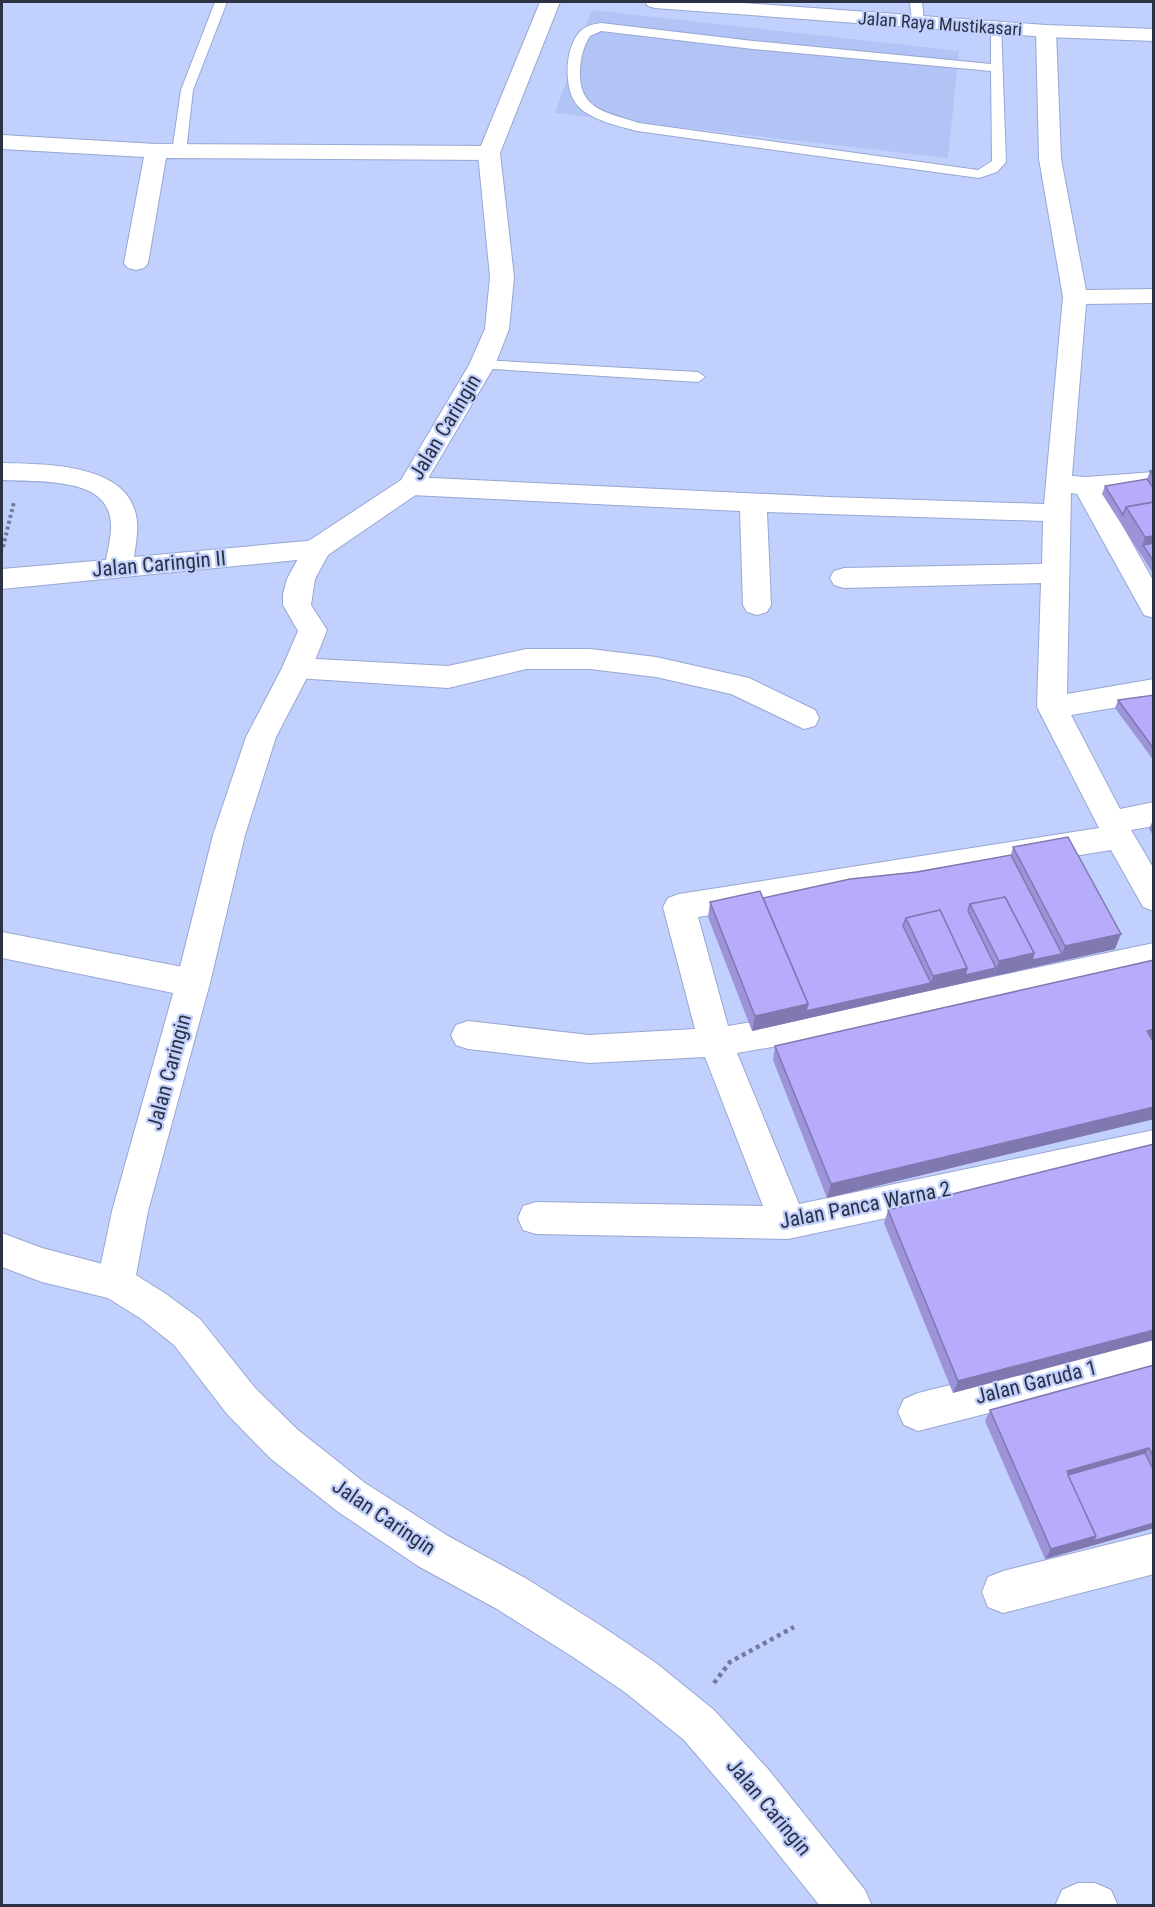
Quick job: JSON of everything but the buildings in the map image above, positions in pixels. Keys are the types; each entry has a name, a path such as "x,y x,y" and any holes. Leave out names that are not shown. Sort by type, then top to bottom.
{"street":[{"name":"Jalan Caringin","path":"550,2 489,153 502,278 497,329 482,365 411,486 317,549 302,579 297,594 297,605 313,630 297,668 261,737 229,835 193,983 130,1211 116,1282 187,1332 242,1401 270,1430 351,1497 433,1551 512,1594 588,1642 641,1678 699,1725 752,1785 849,1905"},
{"name":"Jalan Raya Mustikasari","path":"655,2 997,28 1154,35"},
{"path":"1046,31 1050,159 1075,297 1058,484 1052,707 1154,898"},
{"path":"2,142 168,151 489,153"},
{"path":"136,262 168,151"},
{"path":"1075,297 1154,296"},
{"path":"12,472 79,478 100,485 121,507 124,529 118,568"},
{"path":"1058,484 1086,486 1154,481"},
{"path":"411,486 1059,513"},
{"path":"1086,486 1154,608"},
{"path":"753,502 757,605"},
{"name":"Jalan Caringin II","path":"2,579 317,549"},
{"path":"844,578 1057,573"},
{"path":"297,668 448,677 526,659 590,659 656,667 739,685 804,718"},
{"path":"1052,707 1154,690"},
{"path":"788,1223 716,1042 679,907 1116,830 1154,813"},
{"path":"2,945 193,983"},
{"path":"468,1035 589,1049 716,1042 888,1013 1154,956"},
{"name":"Jalan Panca Warna 2","path":"536,1218 788,1223 1154,1145"},
{"path":"2,1250 42,1265 116,1282"},
{"name":"Jalan Garuda 1","path":"918,1412 1154,1353"},
{"path":"1004,1592 1154,1553"},
{"path":"1078,1905 1095,1905"}],"lane":[{"path":"168,151 187,90 221,2"},
{"path":"916,2 918,22"},
{"path":"997,28 998,68 999,162 992,169 979,174 637,127 607,117 580,102 573,87 577,48 585,33 601,27 753,45 998,68"},
{"path":"482,365 698,377"}],"path":[{"path":"2,552 12,472"},
{"path":"687,1715 730,1662 794,1627"}],"shaded area":[{"path":"592,10 959,51 948,158 555,113"}]}
